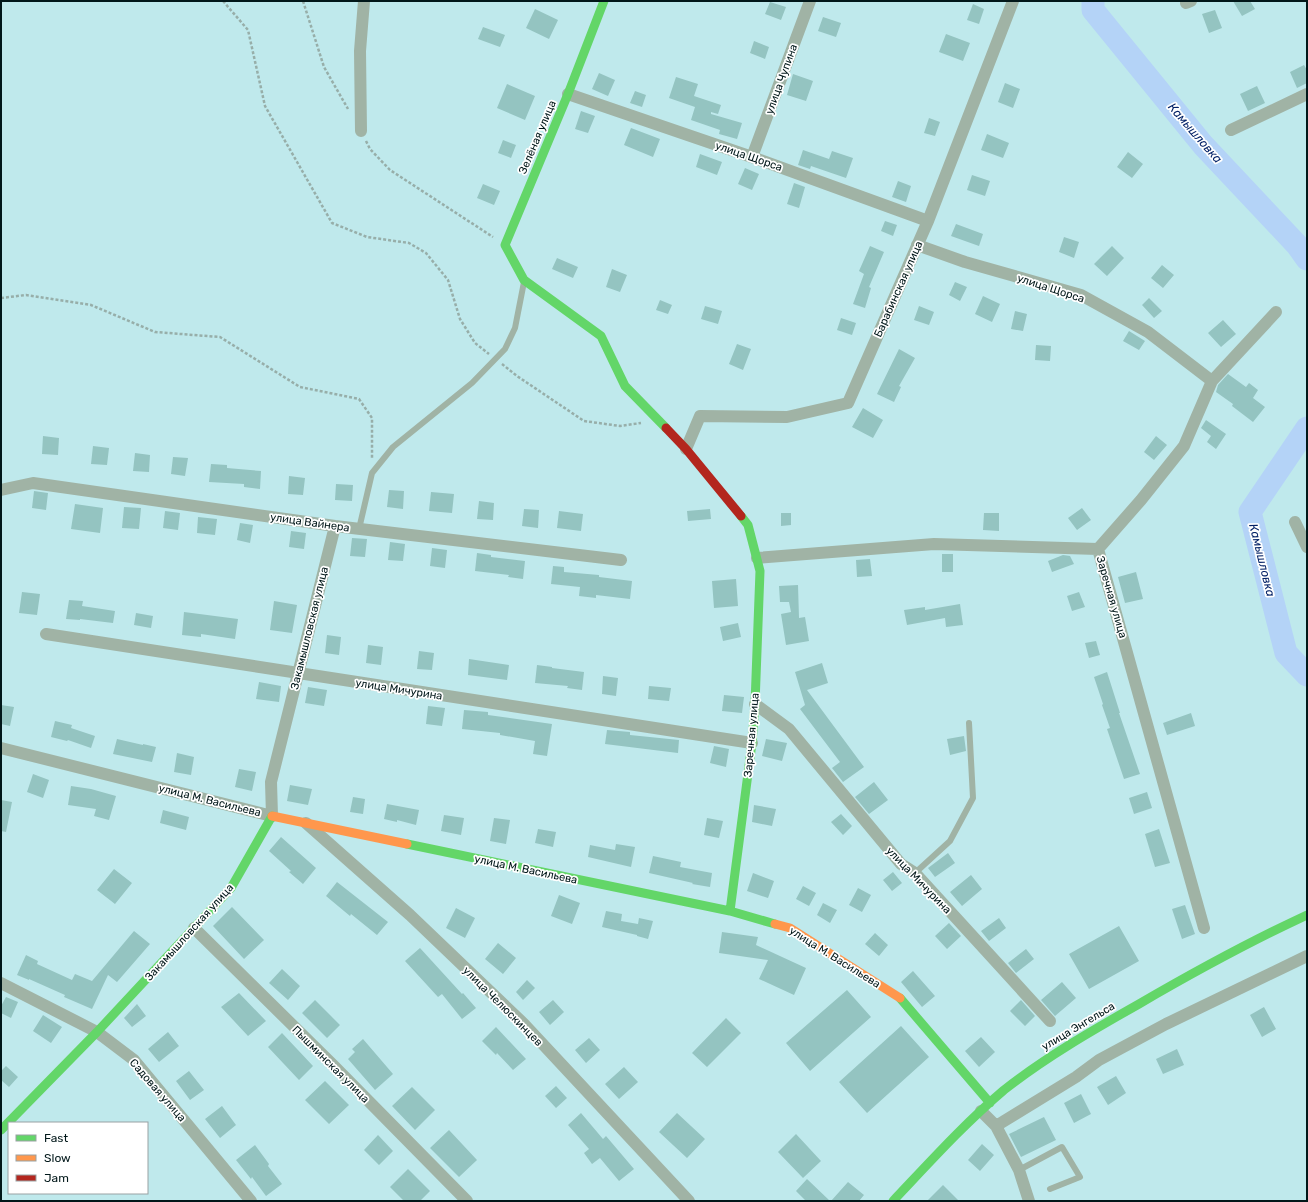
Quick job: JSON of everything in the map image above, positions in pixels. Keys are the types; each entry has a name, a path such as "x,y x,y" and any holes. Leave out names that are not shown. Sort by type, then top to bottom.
{"street":[{"path":"361,131 360,51 364,1"},
{"name":"Зелёная улица","path":"506,245 568,94 604,1"},
{"name":"улица Чупина","path":"752,157 810,1"},
{"name":"Барабинская улица","path":"686,449 700,416 787,417 848,403 928,221 1012,1"},
{"name":"улица Щорса","path":"568,94 752,157 928,221"},
{"path":"1230,130 1307,94"},
{"path":"506,245 524,280"},
{"name":"улица Щорса","path":"917,245 965,262 1081,295 1148,332 1212,381"},
{"name":"Заречная улица","path":"524,280 601,336 625,386 686,449 748,525 760,571 755,704 752,743 730,911"},
{"path":"1098,549 1141,500 1184,446 1212,381 1276,312"},
{"name":"улица Вайнера","path":"1,490 33,483 335,526 621,560"},
{"path":"1295,522 1307,547"},
{"name":"Закамышловская улица","path":"9,1122 97,1032 231,888 272,816 270,782 335,526"},
{"name":"Заречная улица","path":"757,558 934,544 1098,549 1204,928"},
{"name":"улица Мичурина","path":"46,634 752,743"},
{"name":"улица Мичурина","path":"755,704 788,729 901,864 915,873 1050,1021"},
{"name":"улица М. Васильева","path":"1,748 272,816 730,911 790,928 900,998 986,1107"},
{"name":"улица Челюскинцев","path":"305,823 410,915 524,1024 690,1201"},
{"name":"улица Энгельса","path":"893,1201 986,1107 1005,1090 1055,1053 1082,1036 1215,961 1307,915"},
{"name":"Пышминская улица","path":"194,928 467,1201"},
{"path":"996,1126 1076,1077 1099,1060 1166,1024 1307,956"},
{"name":"Садовая улица","path":"1,983 97,1032 134,1060 251,1201"},
{"path":"986,1107 1019,1170 1030,1201"},
{"name":"Закамышловская улица","path":"1,1130 8,1123"}],"lane":[{"path":"359,529 372,473 393,447 472,383 505,349 515,328 524,280"},
{"path":"915,873 950,841 973,798 969,723"},
{"path":"1019,1170 1062,1147 1080,1177 1050,1189"}],"path":[{"path":"223,1 248,30 265,106 332,223 367,237 409,243 426,253 448,280 460,319 475,343 517,376 584,421 620,426 659,421"},
{"path":"303,1 324,67 350,112"},
{"path":"361,131 370,149 390,170 465,220 506,245"},
{"path":"1,298 26,295 90,305 155,332 220,337 300,387 359,399 372,418 372,473"}],"building":[{"path":"1233,1 1250,1 1255,9 1242,16"},
{"path":"770,2 786,7 781,20 765,14"},
{"path":"973,4 984,9 979,24 967,20"},
{"path":"535,9 558,20 549,39 526,28"},
{"path":"1215,10 1222,28 1209,33 1202,14"},
{"path":"823,17 841,23 836,37 818,31"},
{"path":"483,27 505,35 500,47 478,39"},
{"path":"946,34 970,43 963,61 939,52"},
{"path":"754,41 769,47 765,59 750,53"},
{"path":"1304,65 1307,70 1307,83 1297,88 1290,72"},
{"path":"599,73 615,80 608,96 592,89"},
{"path":"793,74 813,81 806,101 787,95"},
{"path":"676,77 698,84 694,96 721,105 718,114 711,112 711,114 742,123 737,139 719,134 720,130 691,120 695,107 669,98"},
{"path":"1005,83 1020,89 1013,108 998,102"},
{"path":"507,84 535,96 525,120 497,108"},
{"path":"1257,86 1265,103 1248,111 1240,94"},
{"path":"635,91 646,95 642,107 630,103"},
{"path":"581,111 595,116 588,133 575,129"},
{"path":"929,118 940,122 935,136 924,133"},
{"path":"631,128 660,139 653,157 624,145"},
{"path":"987,134 1009,143 1003,158 981,150"},
{"path":"503,140 516,145 511,158 498,153"},
{"path":"803,150 829,159 832,151 853,158 846,178 811,166 810,169 798,165"},
{"path":"1128,152 1143,164 1132,178 1117,167"},
{"path":"700,154 722,162 717,175 696,167"},
{"path":"745,168 759,174 752,190 738,184"},
{"path":"972,175 990,181 985,196 967,190"},
{"path":"898,181 911,186 906,202 892,197"},
{"path":"794,183 805,187 799,208 787,204"},
{"path":"483,184 500,191 494,205 477,198"},
{"path":"885,221 897,225 893,236 881,231"},
{"path":"956,224 983,234 979,246 951,236"},
{"path":"1064,237 1079,242 1074,258 1059,252"},
{"path":"870,246 884,252 869,287 871,288 865,308 853,304 864,274 859,271"},
{"path":"1112,246 1124,258 1107,276 1094,264"},
{"path":"557,258 578,267 573,278 552,269"},
{"path":"1162,265 1174,275 1163,288 1151,278"},
{"path":"612,269 627,275 620,292 606,287"},
{"path":"955,282 967,287 960,301 949,295"},
{"path":"983,296 1000,304 992,322 975,314"},
{"path":"1149,298 1162,311 1154,318 1142,305"},
{"path":"660,300 672,305 668,314 656,310"},
{"path":"705,306 722,311 718,324 701,319"},
{"path":"919,306 934,312 929,325 914,320"},
{"path":"1015,311 1027,314 1023,331 1011,329"},
{"path":"841,318 856,323 852,335 837,330"},
{"path":"1223,320 1236,334 1221,347 1208,333"},
{"path":"1129,331 1145,341 1139,350 1123,341"},
{"path":"737,344 751,349 743,370 729,364"},
{"path":"1036,345 1051,346 1050,361 1035,360"},
{"path":"899,349 915,358 899,386 901,387 894,402 877,394"},
{"path":"1228,374 1246,387 1249,383 1258,390 1253,398 1265,407 1253,422 1232,406 1233,404 1216,392 1218,385"},
{"path":"863,408 883,420 873,438 852,427"},
{"path":"1206,420 1226,434 1216,449 1207,442 1211,436 1201,428"},
{"path":"43,436 59,438 58,455 42,454"},
{"path":"1156,436 1167,445 1154,460 1144,452"},
{"path":"93,446 109,448 107,465 91,464"},
{"path":"135,453 150,455 149,472 133,471"},
{"path":"173,457 188,458 185,476 171,474"},
{"path":"211,464 227,465 227,468 261,471 260,489 244,487 244,484 209,482"},
{"path":"289,476 305,478 303,495 288,494"},
{"path":"336,484 353,485 352,501 335,500"},
{"path":"389,490 404,491 403,509 387,507"},
{"path":"34,491 48,493 46,510 32,508"},
{"path":"431,492 454,494 452,513 429,511"},
{"path":"479,501 494,503 493,520 477,519"},
{"path":"75,504 103,508 100,533 71,529"},
{"path":"124,507 141,508 139,529 122,528"},
{"path":"1082,508 1091,520 1077,530 1068,518"},
{"path":"524,509 539,510 538,528 522,526"},
{"path":"710,509 711,519 688,521 687,511"},
{"path":"165,511 180,513 178,530 163,528"},
{"path":"559,511 583,514 581,531 557,528"},
{"path":"781,513 791,513 791,525 781,526"},
{"path":"984,513 999,513 999,531 983,530"},
{"path":"198,517 217,519 215,535 197,533"},
{"path":"240,523 253,525 250,543 237,540"},
{"path":"291,531 306,533 304,549 289,547"},
{"path":"352,538 367,539 365,557 350,556"},
{"path":"390,542 405,544 403,561 388,560"},
{"path":"432,548 447,550 445,568 430,566"},
{"path":"477,553 491,555 491,557 525,561 523,579 508,577 509,575 475,571"},
{"path":"942,554 953,554 953,572 942,572"},
{"path":"1063,555 1070,556 1074,564 1052,572 1048,561"},
{"path":"870,559 872,576 857,577 856,560"},
{"path":"553,566 564,567 564,572 599,575 599,577 632,581 630,599 596,595 596,598 579,596 580,587 551,584"},
{"path":"1136,572 1143,599 1125,603 1118,577"},
{"path":"736,579 738,606 714,608 712,581"},
{"path":"798,585 799,618 805,617 809,641 786,645 781,614 791,612 789,602 780,602 779,586"},
{"path":"22,592 40,594 37,615 19,613"},
{"path":"1079,592 1085,607 1072,611 1067,596"},
{"path":"69,600 83,601 82,606 115,611 113,623 66,619"},
{"path":"274,601 297,605 292,633 270,630"},
{"path":"960,604 963,625 946,627 945,618 907,625 904,610 925,607 925,610"},
{"path":"184,612 238,619 235,639 201,634 201,637 182,635"},
{"path":"136,613 153,616 151,628 134,625"},
{"path":"738,623 741,637 723,641 720,627"},
{"path":"327,635 341,637 339,655 325,653"},
{"path":"1096,641 1100,655 1089,658 1085,643"},
{"path":"368,645 383,647 381,665 366,663"},
{"path":"419,651 434,653 432,670 417,669"},
{"path":"469,659 509,665 507,680 468,675"},
{"path":"822,663 828,683 807,690 864,767 843,782 832,768 840,762 800,709 805,705 795,672"},
{"path":"537,665 584,672 582,690 567,688 568,686 535,683"},
{"path":"1107,672 1119,713 1140,774 1124,779 1107,729 1110,728 1094,677"},
{"path":"603,676 618,678 616,696 602,694"},
{"path":"259,682 281,686 279,702 256,699"},
{"path":"649,686 671,688 669,701 648,699"},
{"path":"308,687 327,690 324,706 305,703"},
{"path":"724,695 744,697 742,713 722,711"},
{"path":"1,705 14,707 10,726 1,724"},
{"path":"428,706 445,708 442,726 426,724"},
{"path":"464,710 488,712 488,715 552,724 547,756 533,754 535,741 500,735 500,733 462,729"},
{"path":"1191,713 1195,726 1167,735 1163,723"},
{"path":"55,721 72,725 71,728 95,736 91,748 68,740 51,737"},
{"path":"607,730 630,732 630,735 679,740 678,753 605,744"},
{"path":"964,736 966,751 950,755 947,739"},
{"path":"117,739 156,747 152,762 113,754"},
{"path":"766,739 787,743 782,761 762,756"},
{"path":"714,746 729,749 726,767 710,763"},
{"path":"177,753 194,757 191,775 174,772"},
{"path":"239,769 256,772 252,791 235,787"},
{"path":"33,774 49,780 43,798 27,792"},
{"path":"874,782 888,800 869,814 855,797"},
{"path":"290,785 312,789 308,805 287,801"},
{"path":"71,786 91,789 116,796 109,820 94,816 96,809 68,805"},
{"path":"1147,792 1152,808 1134,814 1129,798"},
{"path":"353,797 365,799 363,814 350,812"},
{"path":"1,800 12,802 6,832 1,831"},
{"path":"387,804 419,810 416,825 397,820 397,822 384,819"},
{"path":"754,805 776,809 772,826 752,822"},
{"path":"163,810 189,817 186,830 160,823"},
{"path":"841,814 852,826 843,835 831,822"},
{"path":"444,815 464,818 461,835 441,831"},
{"path":"494,818 510,820 506,844 490,841"},
{"path":"707,818 723,821 719,838 704,835"},
{"path":"538,829 556,832 553,847 535,843"},
{"path":"1159,829 1170,863 1155,867 1145,834"},
{"path":"281,837 316,868 303,884 269,851"},
{"path":"616,844 635,847 631,867 588,857 590,845 615,850"},
{"path":"948,853 955,863 935,877 928,868"},
{"path":"653,856 681,862 680,867 712,873 710,887 649,873"},
{"path":"114,869 132,883 115,904 97,890"},
{"path":"893,872 902,883 892,891 883,880"},
{"path":"753,873 774,881 768,898 747,891"},
{"path":"971,875 982,889 962,906 950,892"},
{"path":"337,882 388,922 377,935 351,914 350,916 326,896"},
{"path":"803,886 816,893 809,906 796,899"},
{"path":"858,888 871,895 862,912 849,905"},
{"path":"559,895 580,903 572,924 551,916"},
{"path":"823,903 837,910 830,923 817,915"},
{"path":"1185,905 1195,934 1182,939 1172,909"},
{"path":"232,907 264,940 244,959 213,926"},
{"path":"456,908 475,918 465,938 446,928"},
{"path":"606,911 622,914 621,921 638,924 639,918 653,921 648,939 602,927"},
{"path":"999,918 1006,928 989,941 981,931"},
{"path":"949,923 961,936 947,949 935,936"},
{"path":"1119,926 1139,961 1089,989 1069,954"},
{"path":"134,931 150,944 117,982 108,975 92,1009 64,997 65,995 17,975 26,955 38,961 37,964 72,980 75,974 92,981"},
{"path":"722,932 758,937 756,945 806,968 794,995 759,979 768,960 719,953"},
{"path":"875,933 888,945 879,956 865,944"},
{"path":"498,943 516,958 503,974 485,959"},
{"path":"420,948 476,1008 462,1019 442,994 438,997 405,961"},
{"path":"1026,949 1034,959 1016,973 1008,963"},
{"path":"282,969 300,986 288,1000 269,983"},
{"path":"913,971 935,996 922,1007 901,982"},
{"path":"527,980 535,988 523,1000 516,992"},
{"path":"1062,982 1076,998 1055,1016 1041,1000"},
{"path":"847,990 871,1017 810,1071 786,1043"},
{"path":"239,993 266,1021 248,1036 221,1007"},
{"path":"6,997 18,1002 11,1018 1,1013 1,1006"},
{"path":"315,1000 340,1025 327,1038 302,1013"},
{"path":"553,1000 564,1012 550,1025 539,1012"},
{"path":"1021,1000 1035,1016 1025,1026 1010,1011"},
{"path":"137,1004 146,1016 132,1027 124,1018"},
{"path":"1264,1007 1276,1029 1262,1037 1250,1015"},
{"path":"43,1015 62,1027 51,1043 33,1031"},
{"path":"726,1018 741,1033 707,1067 692,1053"},
{"path":"901,1026 929,1057 867,1113 839,1082"},
{"path":"496,1027 526,1059 513,1070 497,1053 496,1055 482,1041"},
{"path":"168,1032 179,1046 159,1062 148,1049"},
{"path":"282,1033 313,1066 299,1080 268,1047"},
{"path":"981,1037 995,1052 979,1067 965,1051"},
{"path":"589,1038 600,1050 586,1063 575,1050"},
{"path":"363,1039 393,1074 375,1090 348,1059 355,1052 352,1049"},
{"path":"1177,1049 1184,1065 1163,1074 1156,1059"},
{"path":"6,1066 18,1077 9,1087 1,1080 1,1071"},
{"path":"624,1067 638,1082 619,1099 605,1084"},
{"path":"189,1071 204,1090 190,1100 176,1081"},
{"path":"1116,1076 1126,1093 1108,1105 1097,1087"},
{"path":"325,1081 349,1105 329,1124 305,1100"},
{"path":"556,1086 567,1098 556,1108 545,1096"},
{"path":"412,1087 435,1110 415,1130 392,1106"},
{"path":"1081,1094 1091,1114 1074,1123 1064,1103"},
{"path":"222,1106 236,1125 220,1138 205,1119"},
{"path":"581,1113 603,1139 606,1136 634,1169 619,1181 600,1158 592,1164 584,1153 589,1149 568,1125"},
{"path":"677,1113 705,1139 687,1158 659,1132"},
{"path":"1044,1117 1056,1140 1021,1157 1009,1134"},
{"path":"449,1130 477,1160 459,1177 430,1148"},
{"path":"796,1134 821,1161 803,1178 778,1152"},
{"path":"378,1135 393,1151 379,1165 364,1150"},
{"path":"982,1144 994,1155 980,1171 968,1160"},
{"path":"255,1145 269,1164 268,1166 282,1184 266,1196 252,1177 251,1179 236,1160"},
{"path":"408,1169 430,1191 420,1201 404,1201 390,1187"},
{"path":"807,1179 830,1201 806,1201 796,1191"},
{"path":"848,1182 864,1195 859,1201 831,1201"},
{"path":"943,1185 959,1201 927,1201"}],"waterway":[{"name":"Камышловка","path":"1093,1 1093,10 1203,145 1297,245 1307,259"},
{"name":"Камышловка","path":"1307,428 1250,512 1286,653 1307,675"}],"traffic: fast":[{"path":"604,1 568,94 505,245 524,280 601,336 625,386 666,428"},
{"path":"730,911 752,743 760,571 748,525 741,516"},
{"path":"9,1122 97,1032 231,888 272,816"},
{"path":"407,844 730,911 775,924"},
{"path":"893,1201 975,1116 1004,1090 1036,1066 1087,1034 1180,980 1307,915"},
{"path":"900,998 990,1103"},
{"path":"1,1130 8,1123"}],"traffic: slow":[{"path":"272,816 407,844"},
{"path":"775,924 790,928 900,998"}],"traffic: jam":[{"path":"666,428 686,449 741,516"}]}
